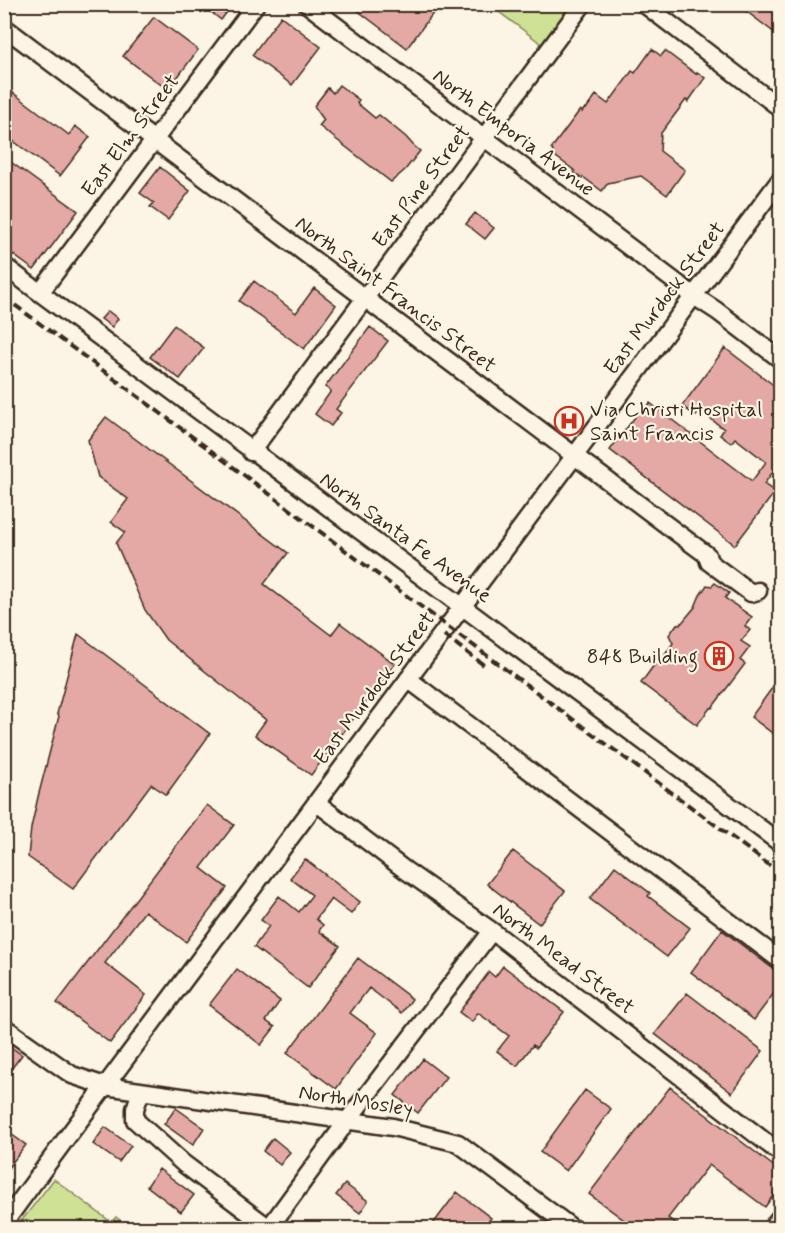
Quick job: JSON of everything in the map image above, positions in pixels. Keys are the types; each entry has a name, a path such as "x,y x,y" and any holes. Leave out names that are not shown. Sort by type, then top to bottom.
{"street":[{"name":"East Elm Street","path":"40,293 256,4"},
{"name":"North Emporia Avenue","path":"308,4 780,359"},
{"name":"East Pine Street","path":"251,452 584,4"},
{"path":"644,4 780,108"},
{"name":"North Saint Francis Street","path":"4,27 707,555 709,562 751,593 758,591"},
{"name":"East Murdock Street","path":"4,1223 780,180"},
{"name":"North Santa Fe Avenue","path":"4,266 251,452 463,606 780,843"},
{"path":"408,680 780,960"},
{"name":"North Mead Street","path":"317,803 405,870 492,931 780,1153"},
{"path":"141,1091 135,1109 135,1120 184,1164 269,1228 347,1120 492,931"},
{"name":"North Mosley","path":"4,1027 72,1075 105,1086 393,1127 458,1143 572,1228"},
{"path":"772,1228 780,1217"}],"green space":[{"path":"504,5 573,5 543,45 499,12"},
{"path":"54,1179 111,1222 116,1217 130,1228 16,1228"}],"building":[{"path":"201,4 233,4 221,20"},
{"path":"349,4 440,4 407,48"},
{"path":"751,4 780,4 780,37 746,11"},
{"path":"281,16 321,47 292,85 252,55"},
{"path":"154,17 198,50 168,90 123,56"},
{"path":"652,49 661,56 665,51 705,78 661,133 660,151 685,170 667,195 641,176 608,183 602,191 574,173 575,171 552,154 551,149 580,110 582,112 586,109 596,95 608,104 632,71 635,73"},
{"path":"339,85 359,100 357,103 375,118 379,115 420,151 405,170 391,182 319,126 324,120 314,106 328,88 333,93"},
{"path":"4,86 69,135 75,126 90,137 60,176 4,134"},
{"path":"8,160 78,211 34,270 4,248 4,165"},
{"path":"160,167 190,191 168,220 150,207 154,203 140,193"},
{"path":"475,213 494,228 485,239 466,224"},
{"path":"254,281 296,313 314,288 336,305 304,349 239,301"},
{"path":"108,311 118,319 112,327 101,319"},
{"path":"174,325 204,348 180,379 150,357"},
{"path":"370,327 388,341 336,409 341,413 331,426 315,414 331,391 325,387"},
{"path":"725,348 780,390 780,462 764,484 775,492 735,545 610,450 641,409 644,411 650,403 752,481 766,462 735,438 731,443 720,435 724,429 700,411 696,416 682,406"},
{"path":"106,417 288,553 264,584 331,635 340,623 395,664 311,775 255,735 266,720 166,640 145,610 116,543 125,532 111,522 128,499 98,477 88,440"},
{"name":"848 Building","path":"715,583 729,593 725,598 752,617 745,626 750,630 741,641 750,647 740,660 745,664 697,725 641,683 673,643 669,635 677,624 680,625 695,607 707,585 712,586"},
{"path":"78,634 210,734 166,795 151,784 73,889 28,857 31,828"},
{"path":"780,677 780,739 751,717"},
{"path":"207,805 234,825 201,868 227,888 186,942 145,911 105,963 146,995 110,1043 57,1003"},
{"path":"513,851 565,891 539,924 487,884"},
{"path":"305,859 360,902 351,914 331,899 316,919 323,925 319,931 340,946 308,988 254,947 269,926 261,920 279,896 299,912 312,895 290,878"},
{"path":"615,866 650,893 648,896 690,928 667,957 590,899"},
{"path":"722,930 780,974 780,985 754,1020 691,972"},
{"path":"358,958 412,999 402,1013 369,988 350,1013 377,1033 336,1089 287,1053"},
{"path":"503,966 564,1012 536,1048 533,1045 517,1066 497,1051 509,1036 478,1013 472,1022 459,1012 489,972 495,977"},
{"path":"237,969 280,1001 266,1021 275,1027 261,1045 209,1005"},
{"path":"687,993 763,1051 732,1093 655,1034"},
{"path":"4,1042 22,1055 4,1078"},
{"path":"423,1059 446,1077 418,1113 395,1095"},
{"path":"670,1087 780,1171 780,1186 765,1207 709,1165 668,1218 682,1228 635,1228 589,1194"},
{"path":"585,1090 611,1109 566,1171 540,1152"},
{"path":"176,1108 204,1128 193,1145 164,1124"},
{"path":"105,1127 131,1146 119,1162 93,1144"},
{"path":"4,1129 26,1145 4,1173"},
{"path":"273,1138 290,1152 280,1165 263,1151"},
{"path":"159,1169 194,1195 181,1212 147,1186"},
{"path":"345,1184 368,1201 360,1213 336,1195"},
{"path":"457,1192 491,1218 483,1228 430,1228"}],"railway":[{"path":"4,297 780,873"},
{"path":"444,635 485,666"}],"place":[{"name":"Via Christi Hospital Saint Francis","path":"569,421"},
{"name":"848 Building","path":"719,656"}]}
